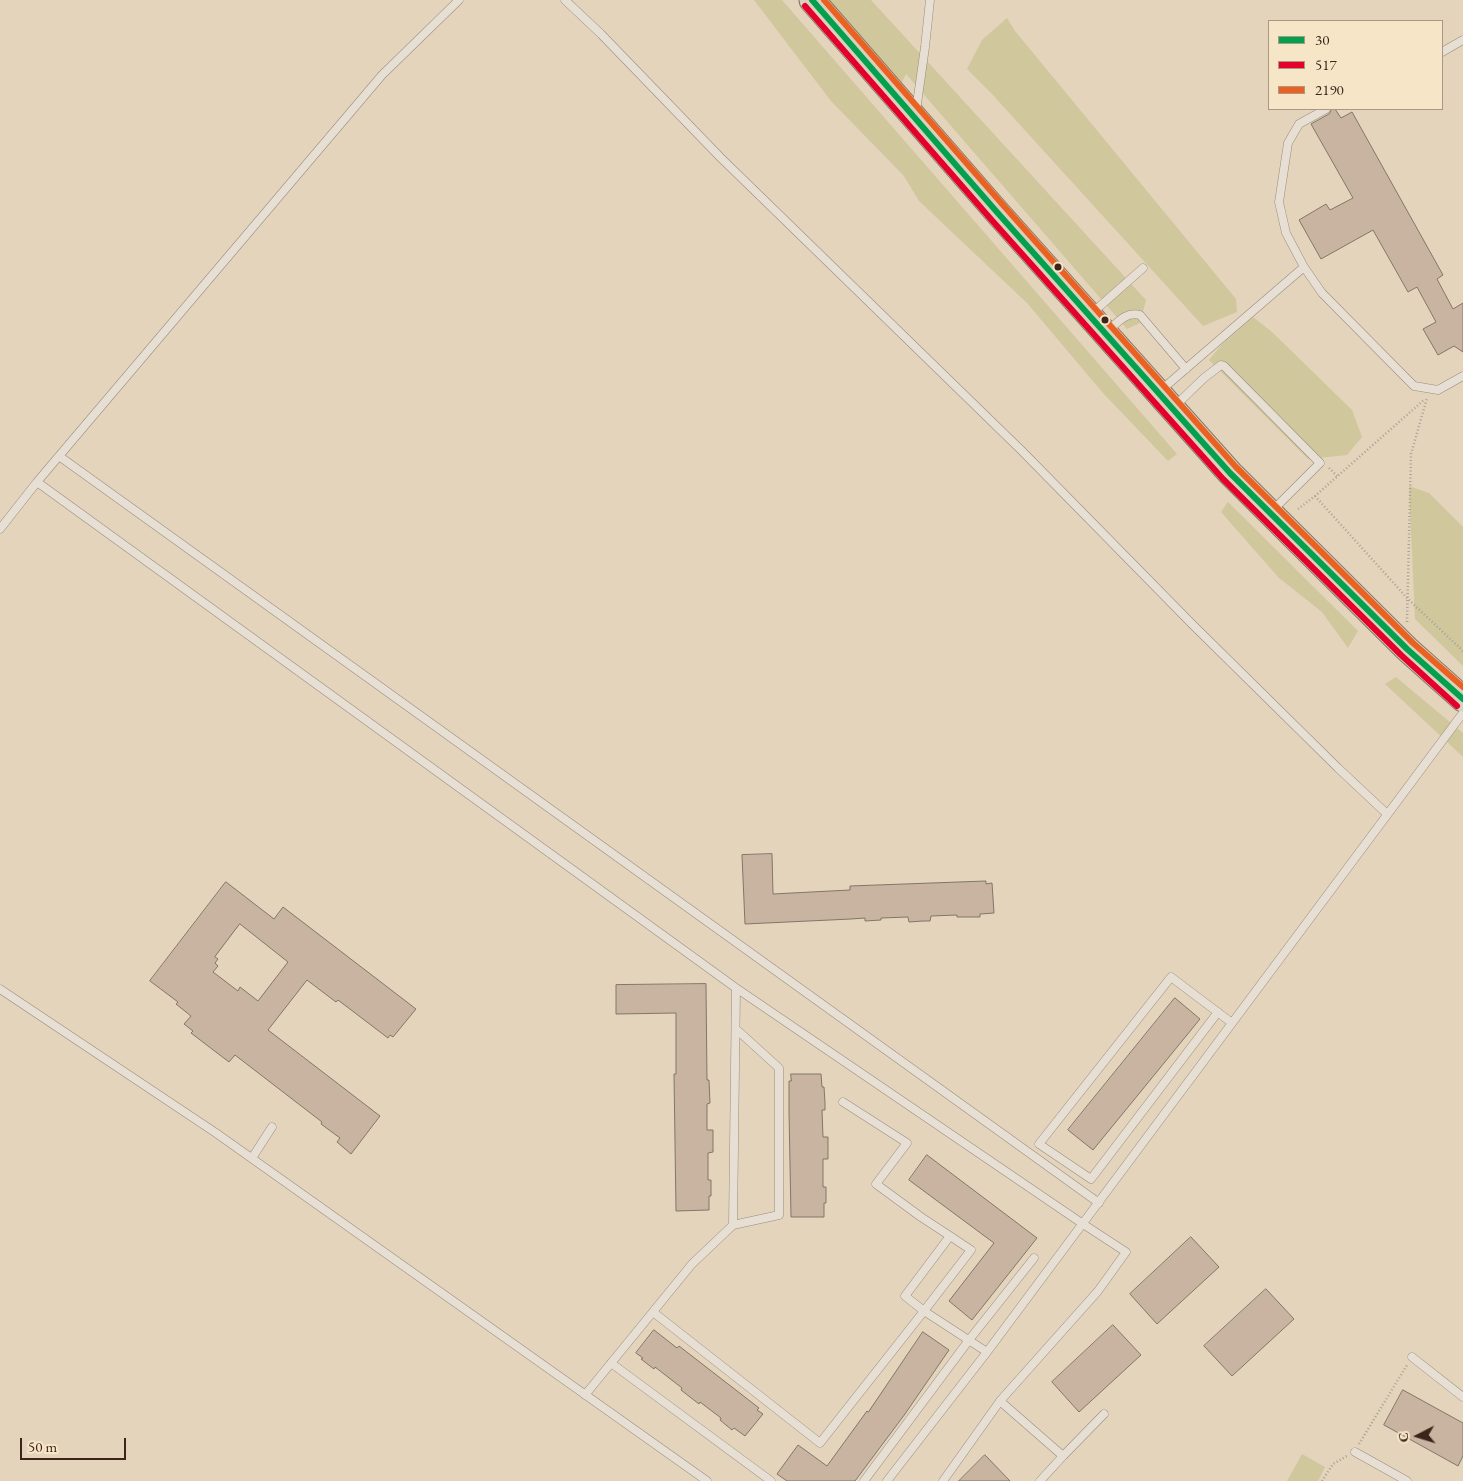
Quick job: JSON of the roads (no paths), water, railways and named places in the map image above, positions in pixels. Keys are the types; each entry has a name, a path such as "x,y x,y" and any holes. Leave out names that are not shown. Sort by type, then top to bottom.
{"main road":[{"path":"812,0 914,118 1230,473 1407,649 1463,699"}],"lane":[{"path":"0,529 37,482 382,75 459,0"},
{"path":"565,0 601,34 720,157 1022,451 1194,626 1387,814"},
{"path":"914,118 926,47 930,0"},
{"path":"1443,51 1463,40"},
{"path":"1324,110 1299,124 1288,144 1279,202 1286,233 1304,267 1322,293 1414,386 1438,390 1463,376"},
{"path":"1165,401 1186,369 1304,267"},
{"path":"1098,324 1144,268"},
{"path":"1098,324 1133,313 1140,315 1186,369"},
{"path":"1165,401 1204,378 1221,365 1224,366 1320,463 1270,512"},
{"path":"59,456 1098,1203"},
{"path":"37,482 736,988 1126,1252 1098,1290 1000,1401 943,1481"},
{"path":"887,1481 1083,1224 1463,713"},
{"path":"1218,1012 1091,1179 1040,1144 1171,977 1218,1012 1232,1023"},
{"path":"732,1225 736,988"},
{"path":"0,989 252,1158 707,1481"},
{"path":"585,1395 692,1264 732,1225 779,1215 779,1068 736,1028"},
{"path":"653,1312 820,1444 971,1250 876,1184 906,1143 843,1102"},
{"path":"252,1158 272,1127"},
{"path":"950,1236 905,1296 924,1311 987,1352"},
{"path":"864,1481 969,1340 1034,1258"},
{"path":"1412,1357 1463,1397"},
{"path":"611,1363 771,1481"},
{"path":"1000,1401 1063,1456"},
{"path":"1040,1481 1104,1414"},
{"path":"1355,1452 1407,1481"}]}
